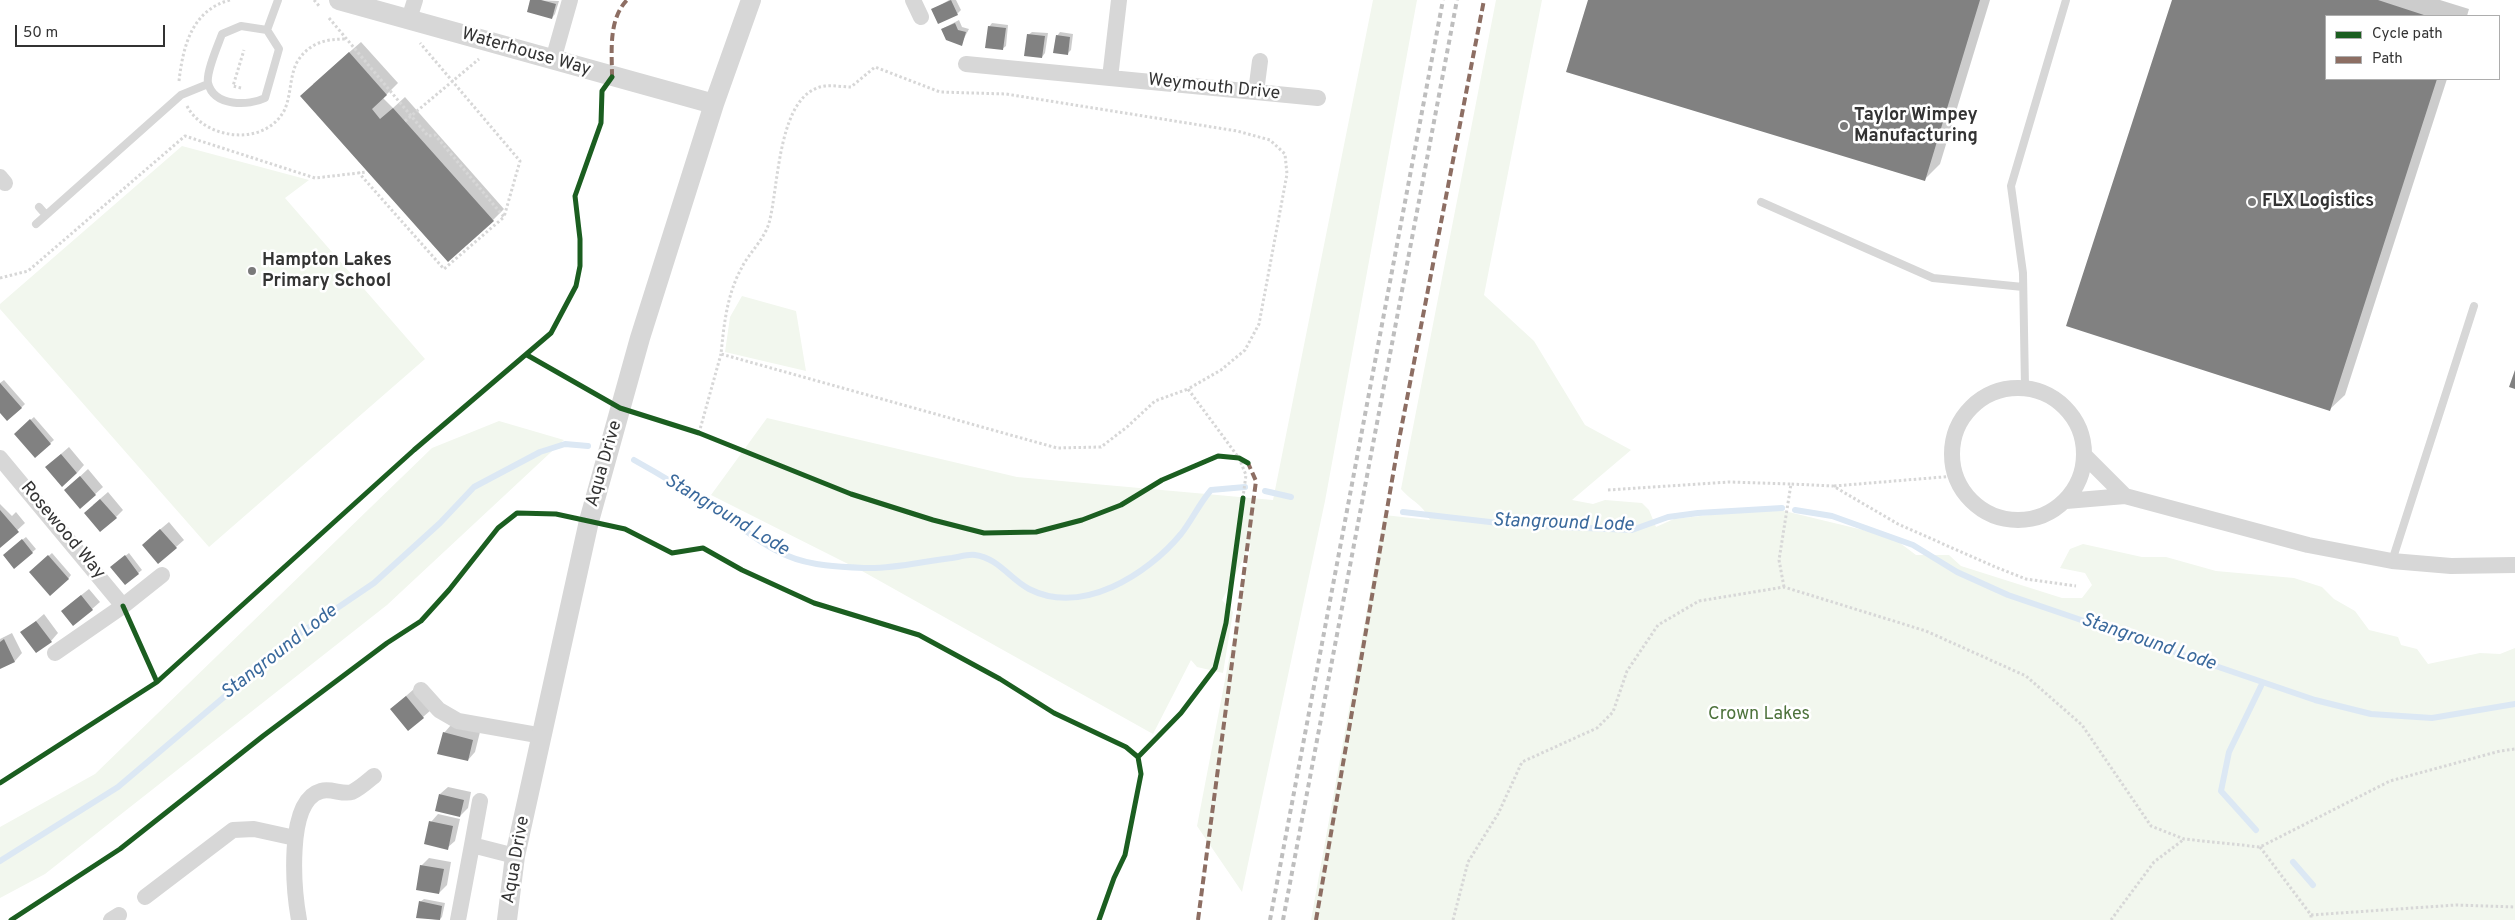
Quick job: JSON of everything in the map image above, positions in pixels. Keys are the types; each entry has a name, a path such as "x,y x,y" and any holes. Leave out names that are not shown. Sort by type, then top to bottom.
{"street":[{"name":"Waterhouse Way","path":"339,0 714,104"},
{"path":"409,19 415,0"},
{"path":"553,60 570,0"},
{"name":"Aqua Drive","path":"507,920 516,856 589,521 640,338 714,104 751,0"},
{"path":"913,0 921,17"},
{"path":"1110,78 1119,0"},
{"path":"1256,92 1260,61"},
{"name":"Weymouth Drive","path":"966,64 1318,98"},
{"path":"2066,501 2080,480 2085,456 2078,423 2056,398 2024,387 1992,392 1965,413 1952,443 1955,476 1974,504 2004,519 2037,518 2066,501 2125,496 2308,546 2392,561 2451,566 2515,565"},
{"path":"2085,456 2125,496"},
{"name":"Rosewood Way","path":"0,458 123,606"},
{"path":"54,654 123,606 162,575"},
{"path":"421,690 439,710 458,721 543,736"},
{"path":"299,920 293,885 295,838 307,800 321,790 352,792 374,776"},
{"path":"458,920 480,801"},
{"path":"145,897 233,830 254,829 295,838"},
{"path":"472,845 516,856"}],"lane":[{"path":"267,30 278,0"},
{"path":"2024,387 2023,287 2011,186 2066,0"},
{"path":"241,26 267,30 279,49 265,98 254,104 240,105 218,96 208,84 208,76 222,34 241,26"},
{"path":"36,224 181,95 208,84"},
{"path":"1761,202 1933,278 2023,287"},
{"path":"39,207 46,215"},
{"path":"2392,561 2474,306"}],"path":[{"path":"230,0 218,3 208,10 190,30 180,69 181,95 198,121 213,130 228,135 246,135 272,124 284,111 298,60 324,40 346,39"},
{"path":"314,0 428,136 435,135 504,217"},
{"path":"358,172 444,269 504,217 520,160 422,46 409,19"},
{"path":"405,121 496,44"},
{"path":"244,50 234,86 288,99"},
{"path":"699,433 721,354 727,305 740,269 768,225 782,143 791,114 808,94 823,86 851,87 875,67 940,92 1006,94 1237,131 1270,140 1285,154 1287,174 1259,324 1245,350 1221,370 1188,388 1155,401 1101,446 1057,448 721,354"},
{"path":"0,278 28,271 185,136 315,178 367,172"},
{"path":"1138,757 1181,713 1215,668 1226,623 1243,498 1246,474 1239,458 1188,388"},
{"path":"690,430 707,436"},
{"path":"1232,457 1239,458 1248,463"},
{"path":"1608,490 1729,482 1833,486 1955,476"},
{"path":"1784,587 1780,560 1791,484"},
{"path":"1833,486 1898,524 2001,569 2026,579 2076,586"},
{"path":"1453,920 1468,862 1498,814 1522,762 1597,728 1613,712 1627,671 1658,625 1699,601 1784,587 1926,631 2026,676 2082,725 2151,826 2184,839 2260,847 2390,781 2500,751 2515,749"},
{"path":"2111,920 2154,862 2184,839"},
{"path":"2260,847 2310,915 2311,920"},
{"path":"2310,915 2456,905 2515,907"}],"green space":[{"path":"1373,0 1417,0 1325,501 1242,892 1197,826 1251,544 1222,600 1233,612 1223,673 1197,667 1191,660 1153,734 862,571 711,495 767,418 1017,477 1273,500"},
{"name":"Crown Lakes","path":"1496,0 1542,0 1484,295 1534,341 1585,425 1631,450 1572,500 1593,504 1605,500 1642,503 1649,510 1656,527 1674,519 1772,508 1892,537 1916,555 1949,555 1961,566 2062,598 2082,598 2092,585 2085,573 2060,568 2070,549 2083,544 2142,557 2166,557 2216,571 2294,578 2322,587 2334,599 2355,611 2369,630 2398,637 2401,645 2417,649 2428,664 2480,653 2500,654 2515,648 2515,920 1311,920 1384,515 1430,520 1420,506 1401,489"},
{"path":"182,146 309,180 285,198 425,359 209,547 0,309 0,304"},
{"path":"742,296 796,311 806,371 725,352 730,317"},
{"path":"499,421 564,440 387,605 45,874 0,898 0,827 95,774 432,448"}],"building":[{"path":"530,0 541,0 556,4 552,19 527,12"},
{"path":"951,0 958,15 938,24 931,9"},
{"name":"Taylor Wimpey Manufacturing","path":"1588,0 1980,0 1925,181 1566,72"},
{"name":"FLX Logistics","path":"2172,0 2378,0 2424,15 2325,15 2325,80 2437,80 2330,411 2066,326"},
{"path":"955,23 958,30 966,32 962,46 946,40 941,29"},
{"path":"988,26 1006,28 1003,50 985,48"},
{"path":"1027,34 1045,36 1042,58 1024,56"},
{"path":"1056,35 1070,37 1068,55 1053,53"},
{"path":"349,52 387,95 372,109 380,119 393,108 494,221 448,262 300,96"},
{"path":"2515,370 2515,389 2509,387"},
{"path":"0,383 22,408 7,421 0,413"},
{"path":"30,419 51,444 35,458 14,434"},
{"path":"61,454 77,473 62,487 45,467"},
{"path":"80,476 96,495 80,509 64,490"},
{"path":"100,499 117,518 100,532 84,513"},
{"path":"0,510 19,532 0,548"},
{"path":"160,529 177,548 158,564 142,545"},
{"path":"22,539 33,553 14,569 3,555"},
{"path":"48,555 69,579 50,596 29,572"},
{"path":"125,555 139,574 125,585 110,567"},
{"path":"81,595 93,610 73,626 61,611"},
{"path":"36,621 52,642 36,653 20,632"},
{"path":"4,639 15,662 0,669 0,642"},
{"path":"406,696 424,718 408,731 390,709"},
{"path":"443,732 473,740 468,761 437,754"},
{"path":"439,794 464,800 460,817 435,811"},
{"path":"429,821 453,826 448,850 424,844"},
{"path":"420,865 444,869 439,894 416,890"},
{"path":"419,901 442,906 440,920 416,918"}],"waterway":[{"name":"Stanground Lode","path":"0,861 118,787 296,636 374,583 440,523 474,487 540,452 565,444 588,446"},
{"name":"Stanground Lode","path":"634,460 724,515 769,546 797,559 827,565 877,568 975,555 997,564 1029,589 1049,596 1070,598 1112,587 1132,577 1150,564 1181,534 1211,490 1245,487"},
{"path":"1265,491 1291,497"},
{"name":"Stanground Lode","path":"1403,512 1516,525 1632,530 1668,517 1698,513 1782,508"},
{"name":"Stanground Lode","path":"1795,510 1832,516 1913,545 1957,572 2008,595 2315,700 2371,714 2432,718 2515,704"},
{"path":"2256,830 2221,791 2229,752 2261,686"},
{"path":"2293,862 2313,885"}],"railway":[{"path":"1270,920 1443,0"},
{"path":"1283,920 1457,0"}],"marked path":[{"path":"612,77 612,36 617,17 627,0"},
{"path":"1316,920 1399,440 1484,0"},
{"path":"1198,920 1256,481 1248,463"}],"cycle path":[{"path":"157,682 414,450 551,333 576,286 580,266 580,239 575,196 601,123 602,91 612,77"},
{"path":"527,355 620,408 699,433 851,494 933,520 984,533 1036,532 1082,520 1121,505 1162,480 1218,456 1239,458 1248,463"},
{"path":"1138,757 1181,713 1215,668 1226,623 1243,498"},
{"path":"11,920 120,849 263,736 387,643 421,621 449,590 498,528 517,513 556,514 625,529 672,553 703,548 742,570 814,603 919,635 1000,679 1054,713 1126,747 1138,757 1141,774 1125,855 1114,878 1099,920"},
{"path":"0,783 157,682 123,606"}],"place":[{"name":"Taylor Wimpey Manufacturing","path":"1844,126"},
{"name":"FLX Logistics","path":"2252,202"},
{"name":"Hampton Lakes Primary School","path":"252,271"}]}
